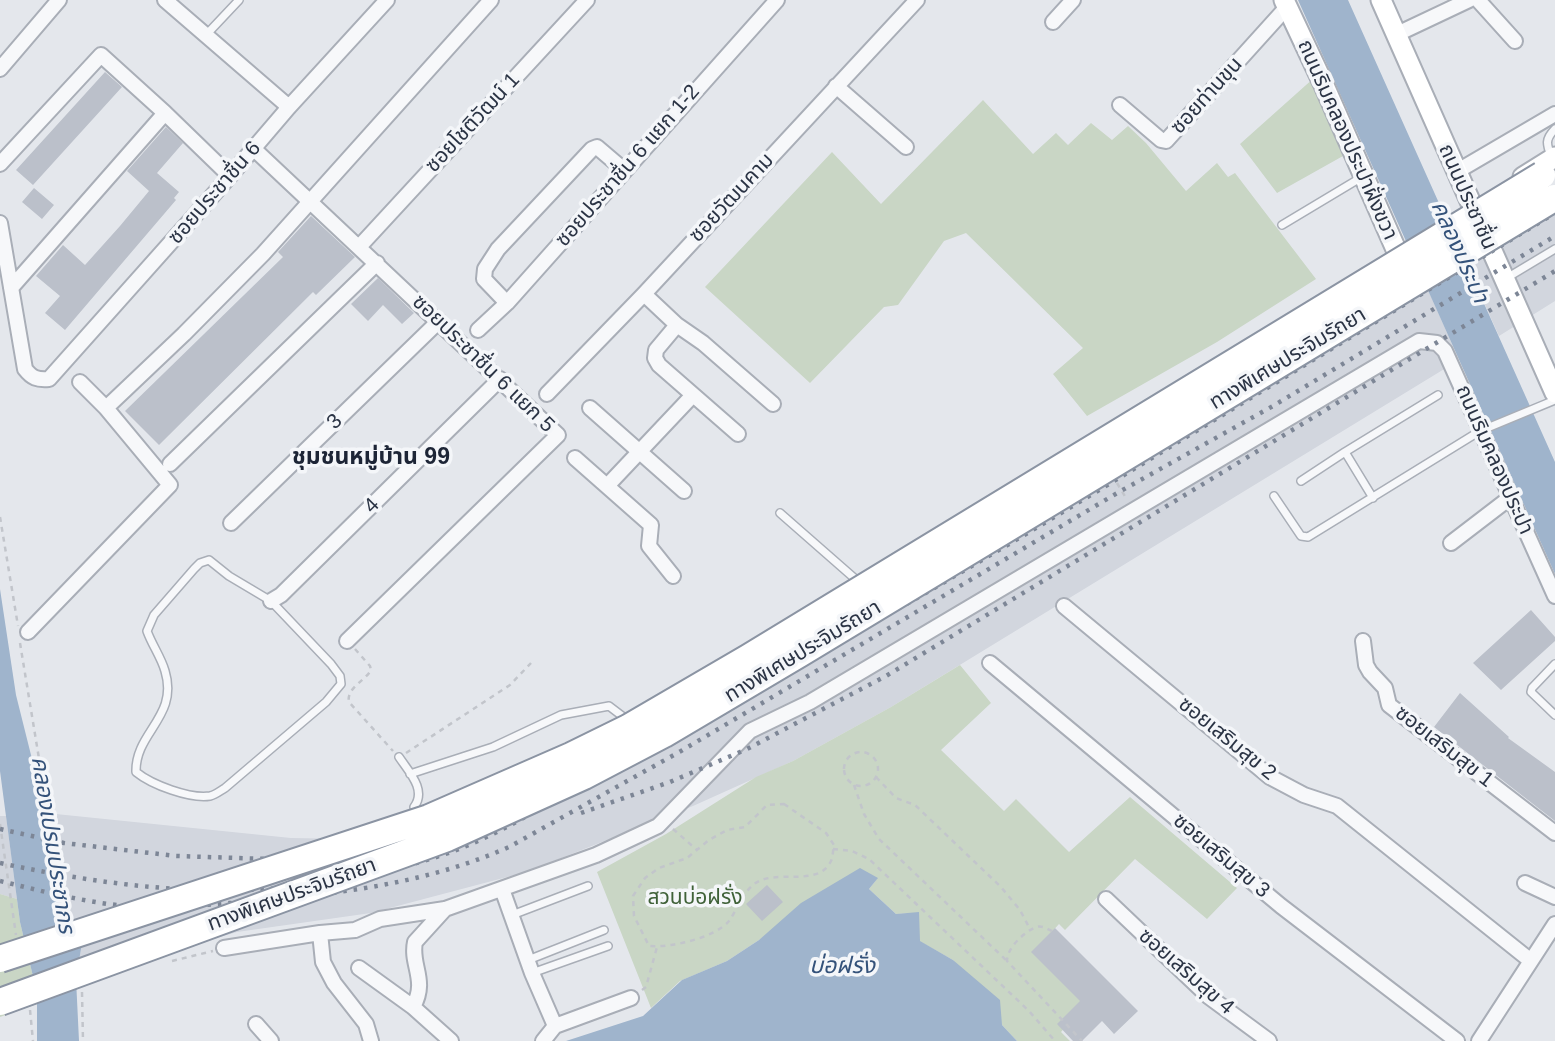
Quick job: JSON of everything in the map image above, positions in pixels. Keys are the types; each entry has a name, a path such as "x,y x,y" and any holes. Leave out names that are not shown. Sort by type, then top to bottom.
{"highway":[{"name":"ทางพิเศษประจิมรัถยา","path":"0,959 429,818 502,788 628,727 748,658 1551,172"},
{"name":"ทางพิเศษประจิมรัถยา","path":"0,1002 447,838 584,776 664,734 811,647 1551,172"}],"main road":[{"name":"ถนนประชาชื่น","path":"1381,0 1456,172 1552,378"},
{"name":"ถนนริมคลองประปาฝั่งขวา","path":"1285,3 1410,280"},
{"path":"1472,207 1551,172"}],"street":[{"path":"0,69 59,0"},
{"path":"165,0 289,107"},
{"path":"106,408 239,279 491,0"},
{"name":"ซอยโชติวัฒน์ 1","path":"359,247 587,0"},
{"name":"ซอยวัฒนคาม","path":"547,394 644,294 917,0"},
{"path":"1053,22 1073,0"},
{"path":"1395,35 1469,0"},
{"path":"1479,0 1515,41"},
{"name":"ซอยประชาชื่น 6 แยก 1-2","path":"478,330 507,303 772,2"},
{"name":"ซอยประชาชื่น 6","path":"11,288 25,369 30,376 49,379 380,3"},
{"name":"ซอยท่านขุน","path":"1121,105 1161,140 1166,141 1285,3"},
{"path":"0,164 101,55 230,176"},
{"path":"836,86 905,147"},
{"path":"11,288 165,113"},
{"path":"1456,172 1555,114"},
{"path":"507,303 484,279 485,269 498,249 595,147 624,170"},
{"name":"ซอยประชาชื่น 6 แยก 5","path":"254,149 556,432 557,438 347,641"},
{"path":"0,223 11,288"},
{"path":"170,464 377,263"},
{"path":"644,294 677,325 703,343 773,404"},
{"name":"3","path":"231,523 439,321"},
{"path":"677,325 656,350 655,358 659,365 738,434"},
{"name":"ถนนริมคลองประปา","path":"1134,510 1419,341 1437,344 1445,351 1484,429 1511,498 1555,596"},
{"name":"4","path":"271,601 281,595 500,379"},
{"path":"28,632 170,485 106,408 80,382"},
{"path":"607,486 693,395"},
{"path":"590,408 684,491"},
{"path":"575,458 650,525 649,546 673,576"},
{"path":"1451,543 1511,498"},
{"path":"224,948 355,930 380,919 445,909 596,855 658,826 750,731 810,702 1134,510"},
{"name":"ซอยเสริมสุข 2","path":"1063,606 1270,777 1304,795 1337,806 1531,961"},
{"name":"ซอยเสริมสุข 1","path":"1363,641 1366,665 1385,688 1389,705 1555,833"},
{"name":"ซอยเสริมสุข 3","path":"990,663 1281,906 1457,1041"},
{"path":"1525,883 1555,897"},
{"path":"502,889 555,1026"},
{"name":"ซอยเสริมสุข 4","path":"1106,900 1208,996 1269,1041"},
{"path":"413,1007 418,999 420,978 415,942 445,909"},
{"path":"1479,1041 1555,924"},
{"path":"320,933 323,962 334,983 366,1024 371,1041"},
{"path":"359,968 413,1007 451,1041"},
{"path":"543,1041 555,1026 631,998"},
{"path":"256,1024 271,1041"}],"lane":[{"path":"206,35 239,0"},
{"path":"1551,172 1546,143 1548,136 1555,129"},
{"path":"1282,225 1363,177"},
{"path":"1505,280 1555,249"},
{"path":"399,757 420,793 419,801 414,807 423,837 439,846 472,835 556,797 788,670 885,606 1410,280"},
{"path":"1301,481 1438,395"},
{"path":"1274,496 1301,536 1308,537 1484,429 1555,400"},
{"path":"1345,452 1373,498"},
{"path":"780,513 885,606"},
{"path":"209,560 229,576 271,601 331,664 340,676 341,684 326,702 225,788 211,796 195,795 161,786 136,772 140,747 164,711 166,672 147,631 154,615 194,569 209,560"},
{"path":"1555,664 1531,692 1555,715"},
{"path":"410,774 493,747 561,715 609,706 657,744"},
{"path":"512,915 588,886"},
{"path":"530,966 604,930"},
{"path":"530,966 608,946"}],"path":[{"path":"1107,467 1134,510"},
{"path":"0,517 44,789 69,919"},
{"path":"347,641 371,670 350,692 349,702 399,757 503,691 531,663"},
{"path":"854,785 864,786 876,777 878,765 867,752 855,752 846,760 843,772 854,785 864,814 879,839 1007,961 1082,1041"},
{"path":"876,777 896,798 915,805 1001,887 1020,910 1031,930"},
{"path":"784,804 826,833 834,845 831,862 821,871 801,878 771,876 753,884 727,923 706,935 664,947 649,946 634,916 633,896 645,878 659,868 687,858 697,850 727,830 745,827 767,805 784,804"},
{"path":"664,820 697,850"},
{"path":"833,849 852,851 869,859 1029,1011 1055,1041"},
{"path":"1007,961 1007,954 1014,944 1031,930 1043,927 1052,931"},
{"path":"631,998 646,987 657,947"},
{"path":"172,961 224,948"},
{"path":"81,984 83,1041"}],"shaded area":[{"path":"1555,205 1555,301 1499,336 1465,260"},
{"path":"1425,283 1459,360 891,707 793,761 693,806 526,872 371,913 237,932 76,979 82,943 60,908 45,850 46,813 291,838 409,840"},
{"path":"0,816 6,816 17,899 0,894"}],"green space":[{"path":"1315,77 1343,156 1277,193 1240,144"},
{"path":"983,100 1033,154 1056,133 1068,145 1091,123 1112,140 1128,126 1146,143 1186,191 1217,163 1228,177 1235,173 1316,279 1217,342 1087,416 1053,374 1083,348 966,233 944,241 898,305 884,307 810,383 705,287 832,152 881,204"},
{"name":"สวนบ่อฝรั่ง","path":"960,665 991,703 941,750 1004,811 1016,799 1069,852 1130,797 1237,888 1207,919 1135,859 1065,930 1059,924 1038,947 1090,999 1061,1032 1070,1041 1017,1041 953,960 919,941 919,913 896,914 869,889 877,879 759,940 727,961 680,981 651,1008 597,872 666,834 756,777 793,761"},
{"path":"0,894 17,899 37,1004 0,1017"}],"water":[{"name":"คลองประปา","path":"1298,0 1348,0 1555,462 1555,574"},
{"path":"0,589 16,695 47,819 45,850 60,908 82,943 76,979 79,1041 37,1041 37,993 20,922 0,771"},
{"name":"บ่อฝรั่ง","path":"860,868 878,878 869,889 896,914 919,912 920,941 953,960 1000,1000 1002,1025 1017,1041 566,1041 643,1016 682,980 727,961 759,940 801,903"}],"building":[{"path":"105,72 122,87 33,185 16,170"},
{"path":"166,127 183,143 157,173 179,192 174,198 176,200 65,330 45,313 60,296 36,276 63,245 85,265 120,226 149,191 127,171"},
{"path":"34,188 54,205 42,219 22,202"},
{"path":"311,216 355,257 316,295 313,292 159,445 125,411 283,257 278,252"},
{"path":"378,278 414,313 402,324 383,305 368,321 351,304"},
{"path":"1531,610 1555,637 1555,641 1501,690 1473,663"},
{"path":"1460,693 1508,738 1555,772 1555,821 1434,727"},
{"path":"767,885 783,902 762,921 746,904"},
{"path":"1055,928 1138,1011 1114,1034 1102,1021 1082,1041 1073,1041 1057,1024 1080,1001 1031,952"}],"railway":[{"path":"0,863 56,874 163,888 268,889 320,884 374,874 464,847 528,815 651,739 778,675 940,585 1555,213"},
{"path":"0,881 63,896 126,906 199,905 378,886 444,870 509,847 681,751 1119,492 1273,406 1555,236"},
{"path":"581,813 670,782 747,749 886,676 1555,271"},
{"path":"0,829 64,843 176,856 299,860 441,843 475,836"}],"district":[{"name":"ชุมชนหมู่บ้าน 99","path":"371,458"}],"water label":[{"name":"คลองเปรมประชากร","path":"52,845"}]}
